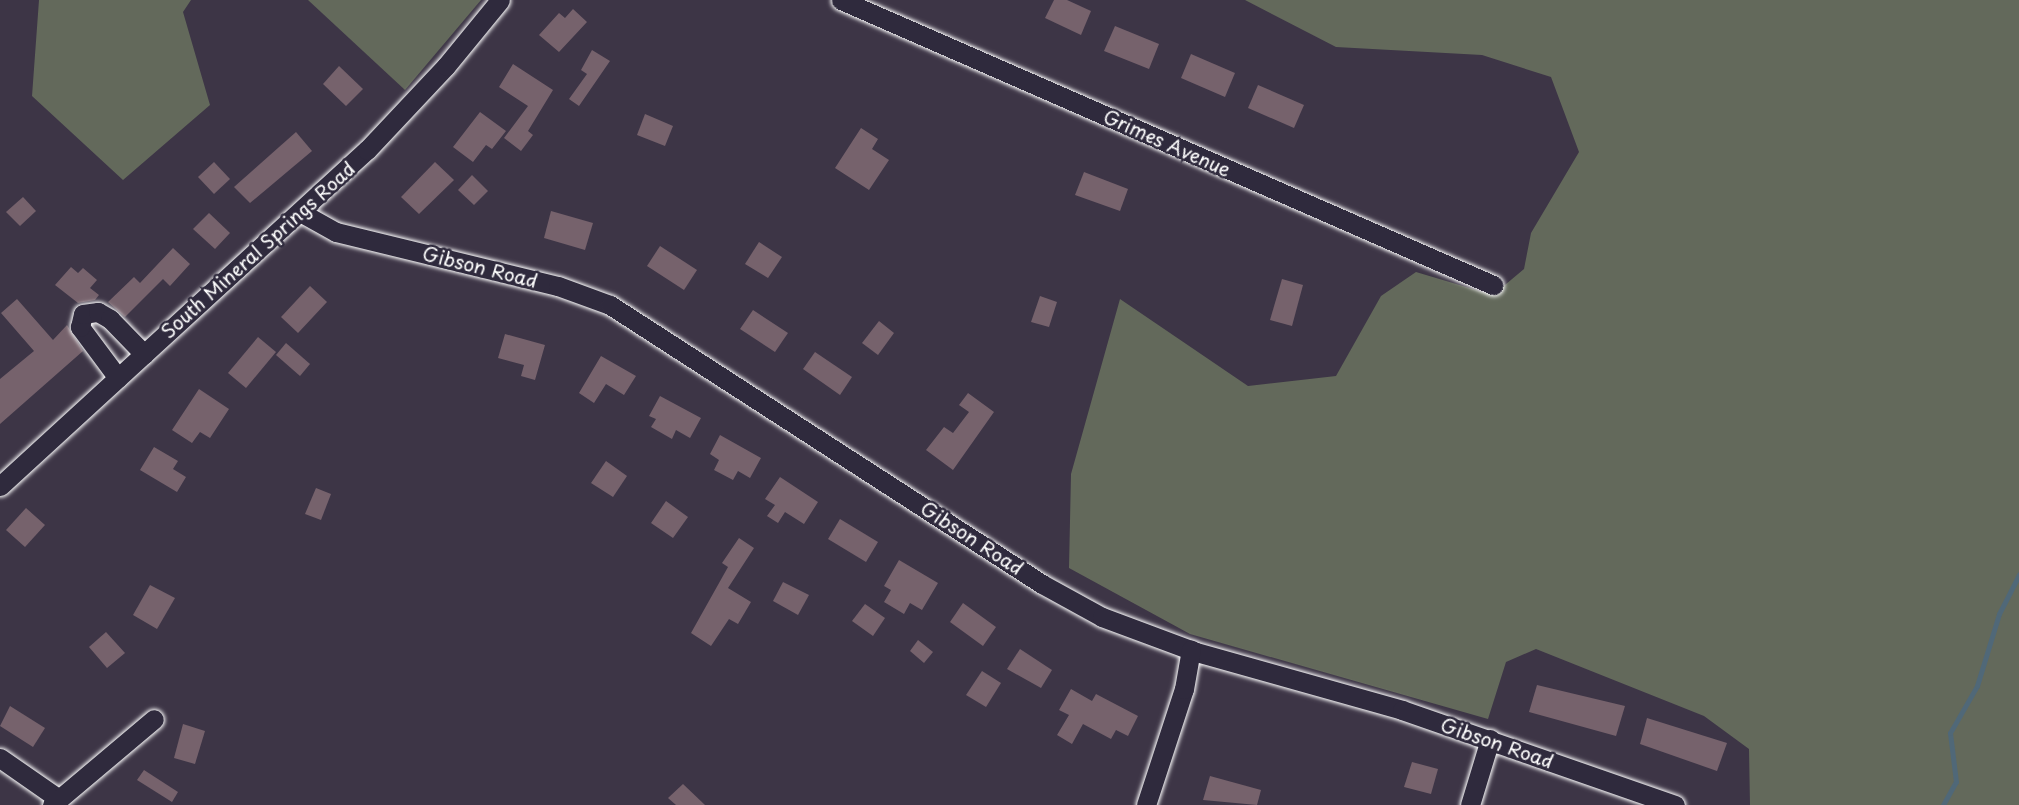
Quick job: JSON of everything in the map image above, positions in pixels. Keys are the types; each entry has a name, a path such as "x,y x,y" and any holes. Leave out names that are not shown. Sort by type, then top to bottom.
{"street":[{"name":"South Mineral Springs Road","path":"0,486 300,212 410,107 500,0"},
{"name":"Grimes Avenue","path":"841,0 1493,285"},
{"name":"Gibson Road","path":"300,212 336,232 558,286 610,305 1042,584 1102,617 1191,650 1490,739 1675,805"},
{"path":"118,378 80,327 83,314 98,312 110,319 144,354"},
{"path":"1146,805 1184,689 1191,650"},
{"path":"0,758 56,802 154,719"},
{"path":"1470,805 1490,739"}],"green space":[{"path":"39,0 191,0 183,12 210,105 123,180 32,96"},
{"path":"308,0 481,0 405,90"},
{"path":"1245,0 2019,0 2019,805 1750,805 1749,749 1704,716 1536,649 1506,662 1488,719 1190,634 1069,568 1071,474 1120,299 1248,386 1336,376 1381,296 1416,272 1493,295 1524,269 1531,233 1579,152 1551,77 1482,55 1336,47"}],"building":[{"path":"1054,0 1067,0 1091,11 1081,35 1045,18"},
{"path":"573,9 587,22 559,52 539,35 559,13 565,18"},
{"path":"1115,26 1159,44 1149,69 1104,51"},
{"path":"592,50 610,61 579,106 569,99 587,74 581,70"},
{"path":"1191,54 1235,73 1225,97 1181,78"},
{"path":"513,64 553,90 528,131 533,135 521,151 504,138 528,106 499,87"},
{"path":"339,66 363,89 346,106 323,84"},
{"path":"1258,85 1304,105 1294,128 1248,108"},
{"path":"480,112 506,131 492,149 486,145 473,162 453,147"},
{"path":"645,114 673,126 665,146 637,135"},
{"path":"861,128 878,139 872,149 889,160 869,190 835,168"},
{"path":"296,132 312,151 250,203 234,187"},
{"path":"214,162 230,179 214,194 198,177"},
{"path":"435,162 454,180 419,214 401,197"},
{"path":"1084,172 1128,189 1120,211 1075,195"},
{"path":"472,175 488,191 474,205 458,190"},
{"path":"23,197 36,211 20,226 6,212"},
{"path":"551,211 593,223 585,250 544,238"},
{"path":"209,213 230,233 215,249 193,229"},
{"path":"759,242 782,257 768,278 745,264"},
{"path":"660,246 697,270 684,290 647,266"},
{"path":"173,248 190,264 170,286 163,279 125,317 108,302 134,277 140,283"},
{"path":"71,267 78,273 83,268 97,280 90,288 99,295 95,300 78,303 55,285"},
{"path":"1282,279 1303,285 1292,326 1270,320"},
{"path":"310,286 327,302 298,333 281,317"},
{"path":"1040,296 1057,302 1049,327 1031,322"},
{"path":"17,299 53,340 67,325 83,351 0,424 0,379 34,351 1,313"},
{"path":"753,310 788,333 775,352 740,329"},
{"path":"879,321 894,333 878,355 862,343"},
{"path":"505,334 545,345 535,380 521,376 524,365 498,358"},
{"path":"258,337 276,352 246,388 228,373"},
{"path":"286,343 310,364 300,376 276,355"},
{"path":"815,352 852,377 840,395 803,369"},
{"path":"601,356 636,376 624,395 606,384 594,403 579,393"},
{"path":"199,389 229,409 210,438 200,432 192,443 172,430"},
{"path":"968,393 994,412 953,470 926,450 944,427 953,433 969,412 959,405"},
{"path":"660,396 701,418 690,438 676,430 672,439 651,427 656,419 649,416"},
{"path":"720,435 761,458 750,478 738,471 733,480 714,470 719,460 710,454"},
{"path":"154,447 178,461 173,469 186,477 177,492 140,470"},
{"path":"606,461 627,476 613,497 591,483"},
{"path":"780,477 818,502 804,524 785,512 778,523 767,516 775,505 765,499"},
{"path":"316,488 331,494 321,520 305,514"},
{"path":"666,501 688,517 673,538 651,523"},
{"path":"26,508 45,525 25,547 6,530"},
{"path":"840,519 878,542 866,562 828,539"},
{"path":"739,538 754,548 728,588 751,602 738,624 729,619 711,646 691,633 728,567 722,563"},
{"path":"899,560 938,583 922,610 910,603 904,614 884,602 891,590 884,586"},
{"path":"783,582 809,595 798,615 773,601"},
{"path":"150,585 175,598 157,629 133,615"},
{"path":"963,603 996,627 983,646 950,622"},
{"path":"865,604 885,618 873,636 852,621"},
{"path":"106,632 125,653 107,668 89,647"},
{"path":"918,640 933,652 924,663 910,651"},
{"path":"1020,649 1052,670 1041,688 1007,669"},
{"path":"982,671 1001,683 986,707 966,695"},
{"path":"1537,685 1625,706 1616,736 1529,712"},
{"path":"1071,689 1092,701 1096,694 1138,716 1128,736 1116,730 1111,739 1083,724 1072,744 1057,735 1069,715 1059,710"},
{"path":"10,706 45,728 33,747 0,726"},
{"path":"1647,718 1727,743 1717,771 1640,744"},
{"path":"183,724 205,731 195,764 174,758"},
{"path":"1412,762 1438,769 1431,794 1404,787"},
{"path":"144,770 178,792 172,802 137,780"},
{"path":"1210,776 1261,790 1257,805 1203,800"},
{"path":"683,784 705,805 676,805 668,798"}],"waterway":[{"path":"1943,805 1956,782 1950,733 1977,686 1999,614 2019,575"}]}
